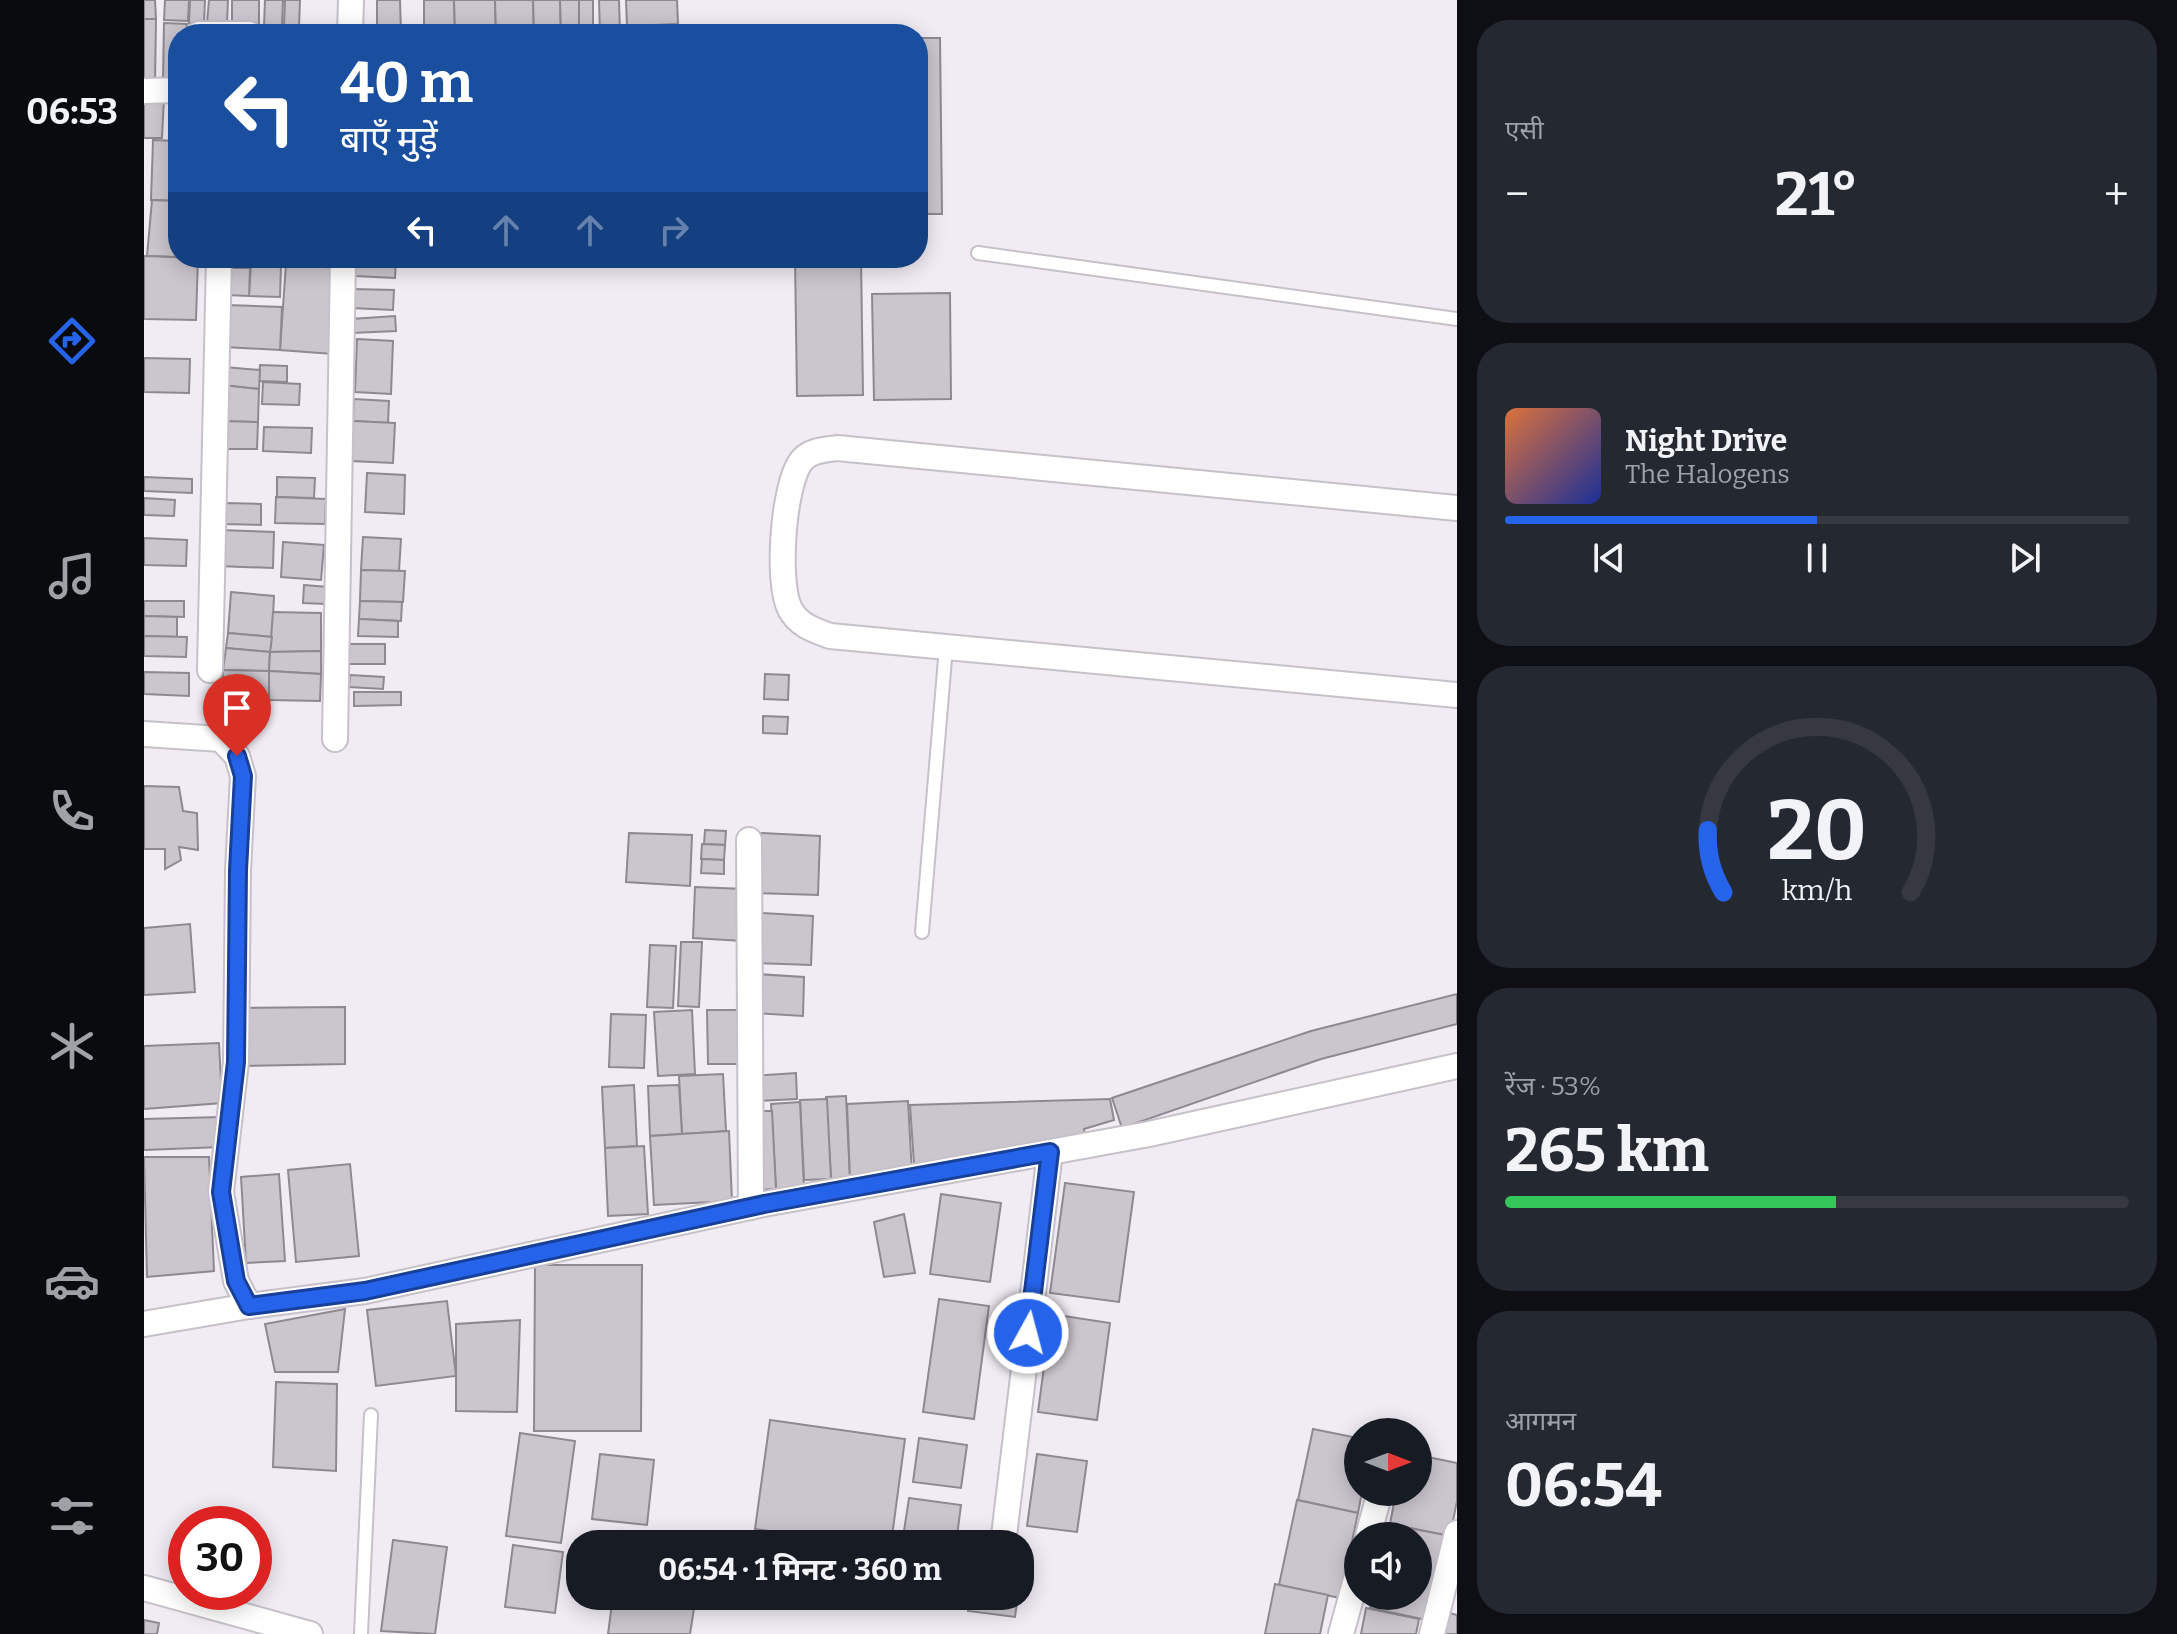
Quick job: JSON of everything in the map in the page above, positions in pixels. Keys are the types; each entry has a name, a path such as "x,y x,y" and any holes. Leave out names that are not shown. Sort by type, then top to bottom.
{"street":[{"path":"350,24 351,0"},
{"path":"144,91 168,90"},
{"path":"210,670 219,268"},
{"path":"335,739 343,268"},
{"path":"1457,508 837,448 812,452 801,461 793,479 780,558 783,590 791,611 805,627 830,636 1457,695"},
{"path":"144,734 221,739 237,756 243,776 238,870 236,1062 221,1192 236,1281 249,1306"},
{"path":"749,840 751,1207"},
{"path":"144,1324 365,1291 751,1207 1149,1134 1457,1066"},
{"path":"1005,1530 1050,1152"},
{"path":"1432,1634 1457,1533"},
{"path":"144,1588 310,1634"},
{"path":"1341,1634 1348,1610"}],"lane":[{"path":"978,253 1457,319"},
{"path":"922,932 946,647"},
{"path":"361,1634 371,1415"}],"building":[{"path":"144,0 155,0 156,19 144,19"},
{"path":"165,0 189,0 188,21 164,20"},
{"path":"190,0 205,0 204,24 189,23"},
{"path":"209,0 228,0 227,24 207,23"},
{"path":"232,0 259,0 259,24 232,23"},
{"path":"265,0 283,0 282,24 264,24"},
{"path":"285,0 300,0 299,24 284,24"},
{"path":"377,0 400,0 401,24 377,24"},
{"path":"424,0 454,0 455,24 424,24"},
{"path":"454,0 495,0 496,24 455,24"},
{"path":"495,0 533,0 534,24 496,24"},
{"path":"533,0 560,0 561,24 534,24"},
{"path":"560,0 579,0 579,24 561,24"},
{"path":"579,0 593,0 593,24 579,24"},
{"path":"599,0 619,0 620,24 600,24"},
{"path":"626,0 677,0 678,24 627,24"},
{"path":"144,19 156,19 155,84 144,84"},
{"path":"164,23 187,24 168,24 168,81 163,81"},
{"path":"928,38 940,38 942,214 928,214"},
{"path":"144,98 164,99 162,138 144,138"},
{"path":"153,140 168,141 168,201 151,200"},
{"path":"152,200 168,201 168,257 147,256"},
{"path":"144,256 168,257 168,268 198,268 196,320 144,319"},
{"path":"228,268 250,268 249,296 227,295"},
{"path":"251,268 281,268 280,297 249,296"},
{"path":"286,268 338,268 333,354 280,350"},
{"path":"355,268 396,268 395,278 355,276"},
{"path":"795,268 861,268 863,395 797,396"},
{"path":"352,289 394,290 393,310 351,308"},
{"path":"950,293 951,399 874,400 872,294"},
{"path":"227,305 282,307 280,350 225,347"},
{"path":"395,316 396,331 352,333 351,319"},
{"path":"357,339 393,341 391,394 355,392"},
{"path":"144,358 190,359 189,393 144,392"},
{"path":"260,365 287,366 287,382 259,381"},
{"path":"224,367 260,370 259,389 222,385"},
{"path":"263,382 300,384 299,405 262,404"},
{"path":"222,385 259,389 258,422 221,421"},
{"path":"354,399 389,401 388,423 353,421"},
{"path":"221,421 258,422 257,449 220,449"},
{"path":"353,421 395,423 393,463 351,461"},
{"path":"264,427 312,428 311,453 263,451"},
{"path":"367,473 405,475 404,514 365,512"},
{"path":"144,477 192,479 192,493 144,491"},
{"path":"277,477 315,478 314,498 277,497"},
{"path":"276,497 326,499 325,524 275,523"},
{"path":"144,498 175,500 174,516 144,515"},
{"path":"224,503 261,504 261,525 223,524"},
{"path":"219,530 274,532 273,568 218,566"},
{"path":"363,537 401,539 399,571 361,570"},
{"path":"144,538 187,540 186,566 144,565"},
{"path":"283,542 324,545 321,580 281,577"},
{"path":"361,570 405,571 403,602 360,601"},
{"path":"304,585 328,587 326,604 303,603"},
{"path":"231,592 274,596 272,637 228,633"},
{"path":"144,601 184,601 184,617 144,616"},
{"path":"360,601 402,602 401,621 359,619"},
{"path":"273,612 321,613 321,651 270,652"},
{"path":"144,616 177,617 177,637 144,636"},
{"path":"359,619 398,621 398,637 358,636"},
{"path":"228,633 272,637 270,652 226,648"},
{"path":"144,636 187,637 186,657 144,656"},
{"path":"344,644 385,644 385,664 344,664"},
{"path":"226,648 270,652 269,671 223,670"},
{"path":"321,651 321,674 269,671 270,652"},
{"path":"223,670 269,671 269,700 223,699"},
{"path":"269,671 321,674 320,701 269,700"},
{"path":"144,672 189,673 189,696 144,694"},
{"path":"765,674 789,675 788,700 764,699"},
{"path":"350,675 384,677 383,689 349,687"},
{"path":"354,692 401,692 401,705 354,706"},
{"path":"763,716 788,717 787,734 763,733"},
{"path":"144,786 179,787 183,811 197,813 198,850 179,847 181,860 165,869 165,849 144,849"},
{"path":"705,830 726,831 725,845 704,844"},
{"path":"629,833 692,835 690,886 626,882"},
{"path":"760,833 820,836 818,895 757,893"},
{"path":"702,844 725,845 724,860 701,859"},
{"path":"702,859 724,860 724,874 701,873"},
{"path":"695,887 745,889 743,941 693,938"},
{"path":"760,913 813,916 811,965 758,963"},
{"path":"190,924 195,992 144,995 144,928"},
{"path":"681,942 702,942 699,1007 678,1006"},
{"path":"650,945 676,946 673,1008 647,1007"},
{"path":"756,974 804,977 803,1016 755,1013"},
{"path":"1457,994 1457,1024 1321,1059 1122,1128 1112,1098 1311,1031"},
{"path":"345,1007 345,1064 240,1066 240,1008"},
{"path":"692,1010 695,1074 658,1076 654,1012"},
{"path":"707,1010 740,1010 741,1064 708,1064"},
{"path":"611,1014 646,1015 644,1068 609,1067"},
{"path":"219,1043 222,1103 144,1109 144,1046"},
{"path":"796,1073 797,1099 754,1101 752,1076"},
{"path":"723,1074 726,1131 682,1134 679,1076"},
{"path":"634,1085 637,1146 605,1148 602,1087"},
{"path":"679,1085 682,1134 650,1136 648,1086"},
{"path":"846,1096 850,1178 831,1179 826,1097"},
{"path":"827,1099 831,1179 804,1180 800,1100"},
{"path":"1110,1099 1114,1120 1084,1129 1085,1136 914,1164 910,1105"},
{"path":"908,1101 912,1174 850,1178 847,1104"},
{"path":"800,1102 804,1188 776,1189 771,1104"},
{"path":"755,1111 772,1111 776,1189 755,1190"},
{"path":"221,1117 221,1147 144,1150 144,1119"},
{"path":"729,1131 732,1201 654,1205 650,1136"},
{"path":"644,1146 648,1214 608,1216 605,1148"},
{"path":"144,1157 209,1157 214,1271 147,1277"},
{"path":"350,1164 359,1256 296,1262 288,1170"},
{"path":"279,1174 285,1261 246,1263 241,1177"},
{"path":"1065,1183 1134,1192 1119,1302 1050,1293"},
{"path":"941,1194 1001,1203 990,1282 930,1274"},
{"path":"904,1214 915,1273 884,1277 874,1222"},
{"path":"535,1265 642,1265 641,1431 534,1431"},
{"path":"939,1299 989,1306 974,1419 923,1412"},
{"path":"447,1301 456,1376 376,1386 367,1310"},
{"path":"345,1309 338,1372 275,1372 265,1324"},
{"path":"1051,1314 1110,1323 1097,1420 1038,1412"},
{"path":"520,1320 517,1412 456,1411 456,1324"},
{"path":"276,1382 337,1384 336,1471 273,1467"},
{"path":"770,1420 905,1439 893,1530 755,1529"},
{"path":"1313,1429 1344,1435 1344,1506 1359,1506 1358,1513 1298,1500"},
{"path":"520,1433 575,1441 561,1543 506,1536"},
{"path":"919,1438 967,1445 961,1488 913,1482"},
{"path":"600,1454 654,1460 647,1525 592,1519"},
{"path":"1037,1454 1087,1461 1077,1532 1027,1526"},
{"path":"1432,1458 1457,1463 1457,1501 1450,1536 1432,1532 1432,1522 1390,1522 1393,1506 1432,1506"},
{"path":"909,1498 961,1505 958,1530 904,1530"},
{"path":"1297,1500 1358,1513 1356,1522 1344,1522 1344,1579 1340,1598 1279,1585"},
{"path":"1432,1533 1450,1536 1432,1621 1380,1610 1432,1610"},
{"path":"393,1540 447,1547 435,1634 381,1631"},
{"path":"513,1545 563,1552 555,1613 505,1607"},
{"path":"1275,1584 1328,1595 1320,1634 1265,1634"},
{"path":"611,1610 694,1610 690,1634 608,1634"},
{"path":"968,1610 1016,1610 1015,1617"},
{"path":"1366,1610 1419,1619 1416,1634 1361,1634"},
{"path":"1446,1612 1457,1615 1457,1634 1442,1634"},
{"path":"144,1620 159,1623 157,1634 144,1634"}],"route":[{"path":"237,756 243,776 238,870 236,1062 221,1192 236,1281 249,1306 365,1291 764,1204 1050,1152 1028,1333"}]}
